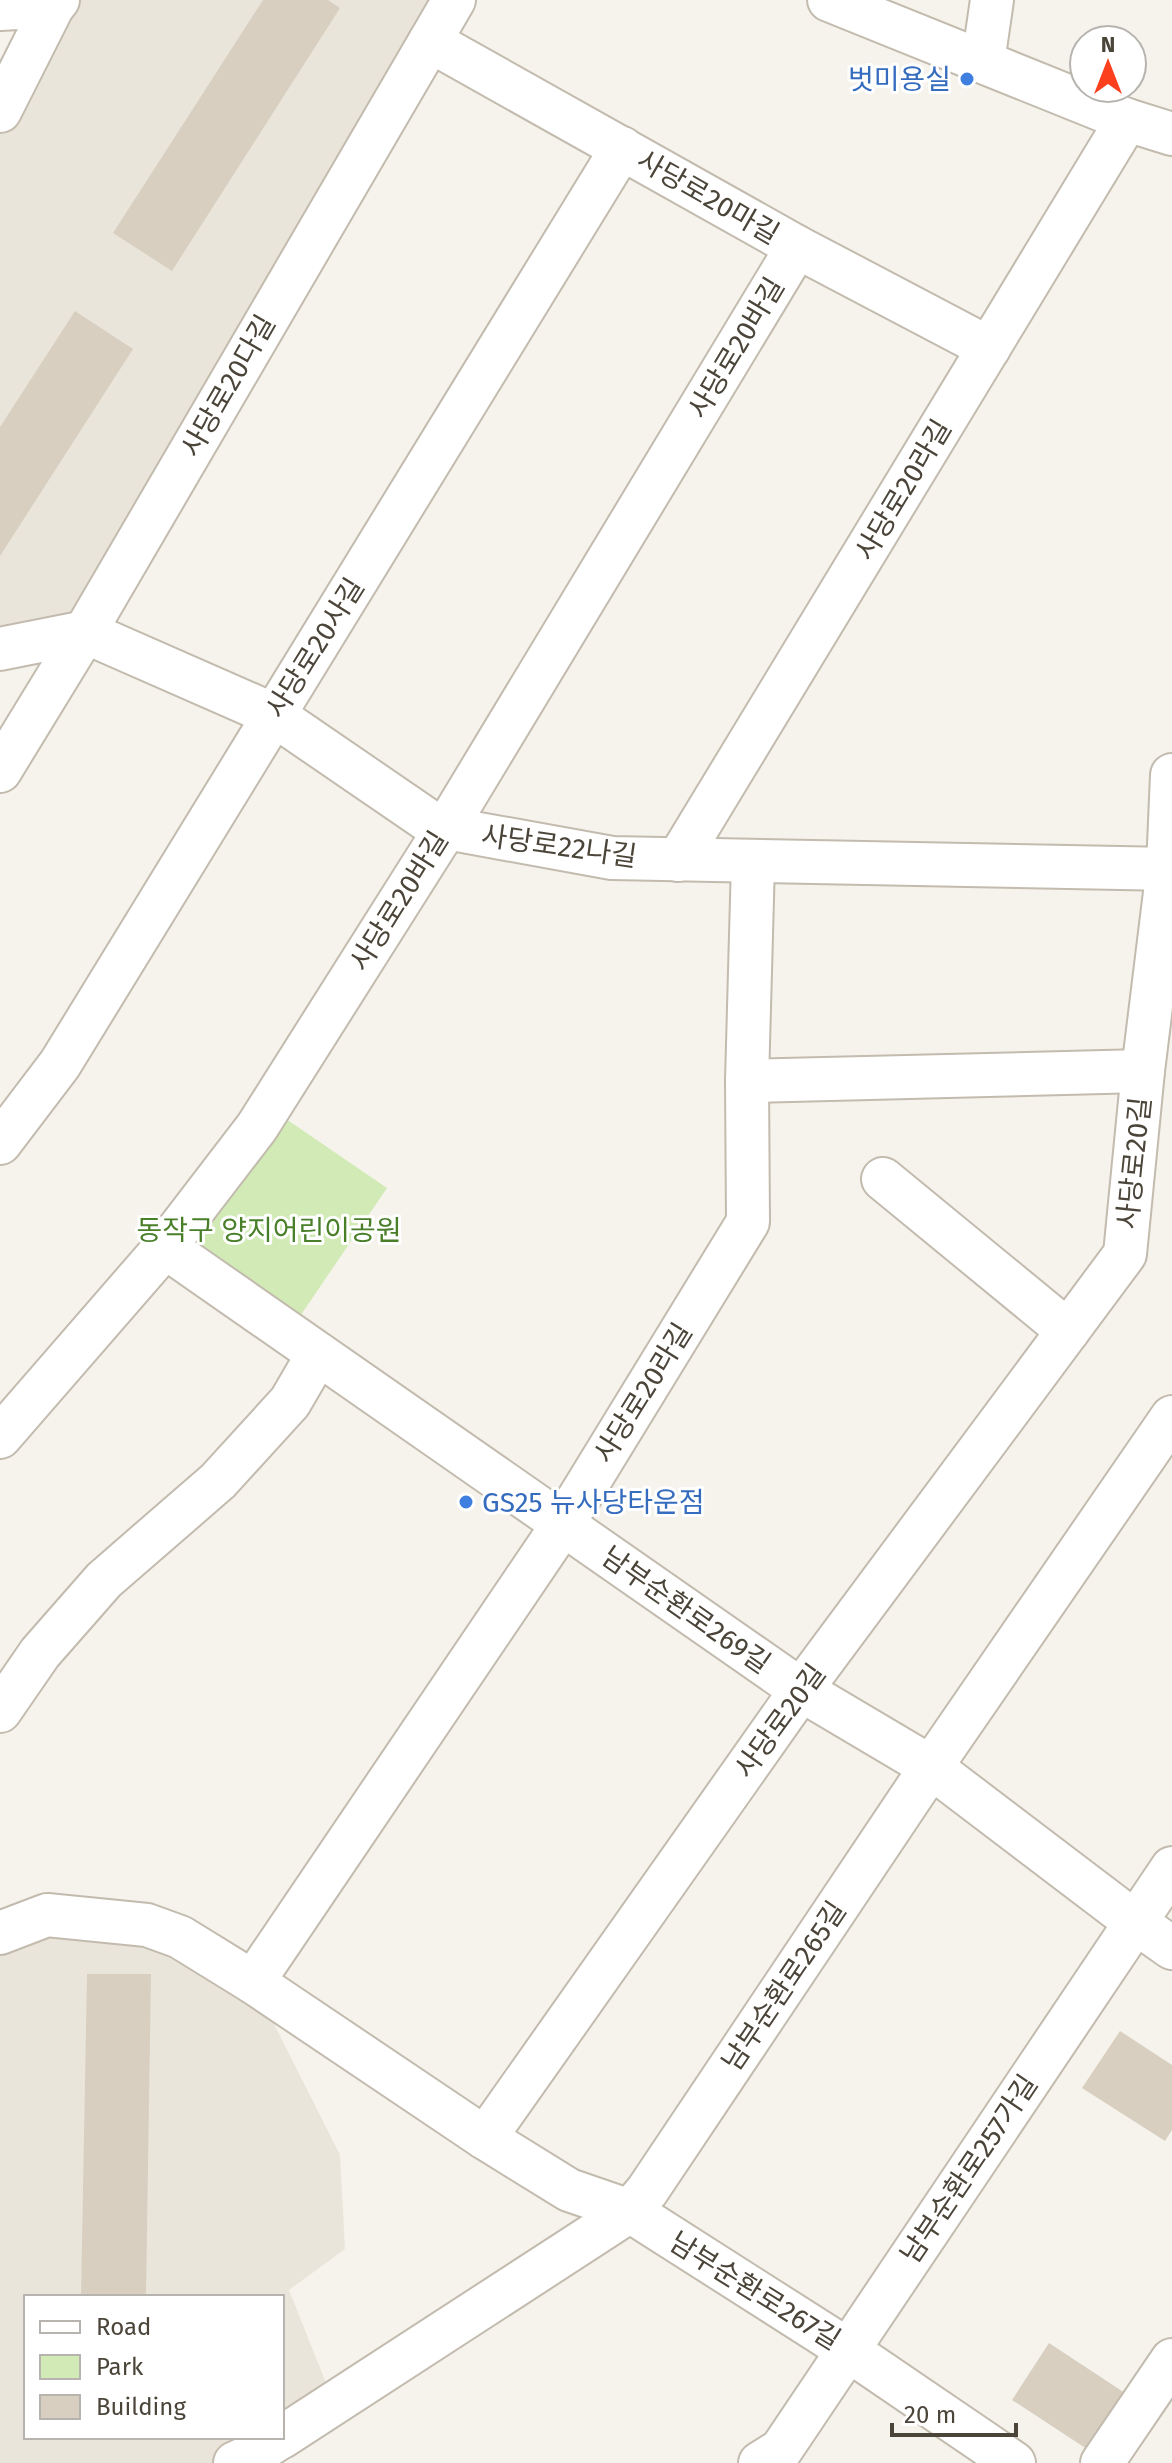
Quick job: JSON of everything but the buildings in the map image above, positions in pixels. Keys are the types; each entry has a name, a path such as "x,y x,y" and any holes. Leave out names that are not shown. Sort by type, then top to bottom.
{"street":[{"name":"사당로20다길","path":"0,771 85,632 454,0"},
{"path":"829,0 1127,120 1172,134"},
{"path":"983,62 992,0"},
{"path":"0,9 56,3"},
{"path":"0,111 56,3"},
{"name":"사당로20마길","path":"430,41 797,247 989,348"},
{"name":"사당로20라길","path":"678,860 1127,120"},
{"name":"사당로20사길","path":"0,1143 60,1064 622,148"},
{"name":"사당로20바길","path":"0,1437 165,1247 257,1127 446,828 797,247"},
{"path":"0,649 85,632"},
{"name":"사당로22나길","path":"85,632 274,715 436,826 612,858 1170,868"},
{"name":"사당로20길","path":"485,2138 801,1690 1125,1254 1143,1071 1170,868 1172,775"},
{"name":"사당로20라길","path":"253,1982 563,1524 748,1222 747,1081 753,862"},
{"path":"747,1081 1143,1071"},
{"path":"883,1179 1068,1331"},
{"name":"남부순환로269길","path":"165,1247 801,1690 931,1767 1172,1948"},
{"path":"0,1711 40,1653 104,1580 218,1481 290,1402 318,1354"},
{"name":"남부순환로265길","path":"284,2436 630,2211 647,2191 931,1767 1172,1417"},
{"name":"남부순환로257가길","path":"760,2463 781,2450 1172,1868"},
{"path":"0,1933 47,1915 147,1925 180,1937 253,1982 485,2138"},
{"name":"남부순환로267길","path":"485,2138 569,2190 630,2211 848,2350 1014,2463"},
{"path":"1102,2463 1172,2360"},
{"name":"남부순환로265길","path":"235,2463 279,2439"}],"shaded area":[{"path":"71,0 442,0 88,607 0,646 0,131"},
{"path":"147,1925 253,1982 340,2155 345,2249 289,2290 334,2403 284,2436 284,2295 24,2295 24,2439 277,2439 235,2463 0,2463 0,1933"}],"green space":[{"name":"동작구 양지어린이공원","path":"270,1108 387,1188 288,1334 165,1247"}],"place":[{"name":"벗미용실","path":"967,79"},
{"name":"GS25 뉴사당타운점","path":"466,1502"}]}
